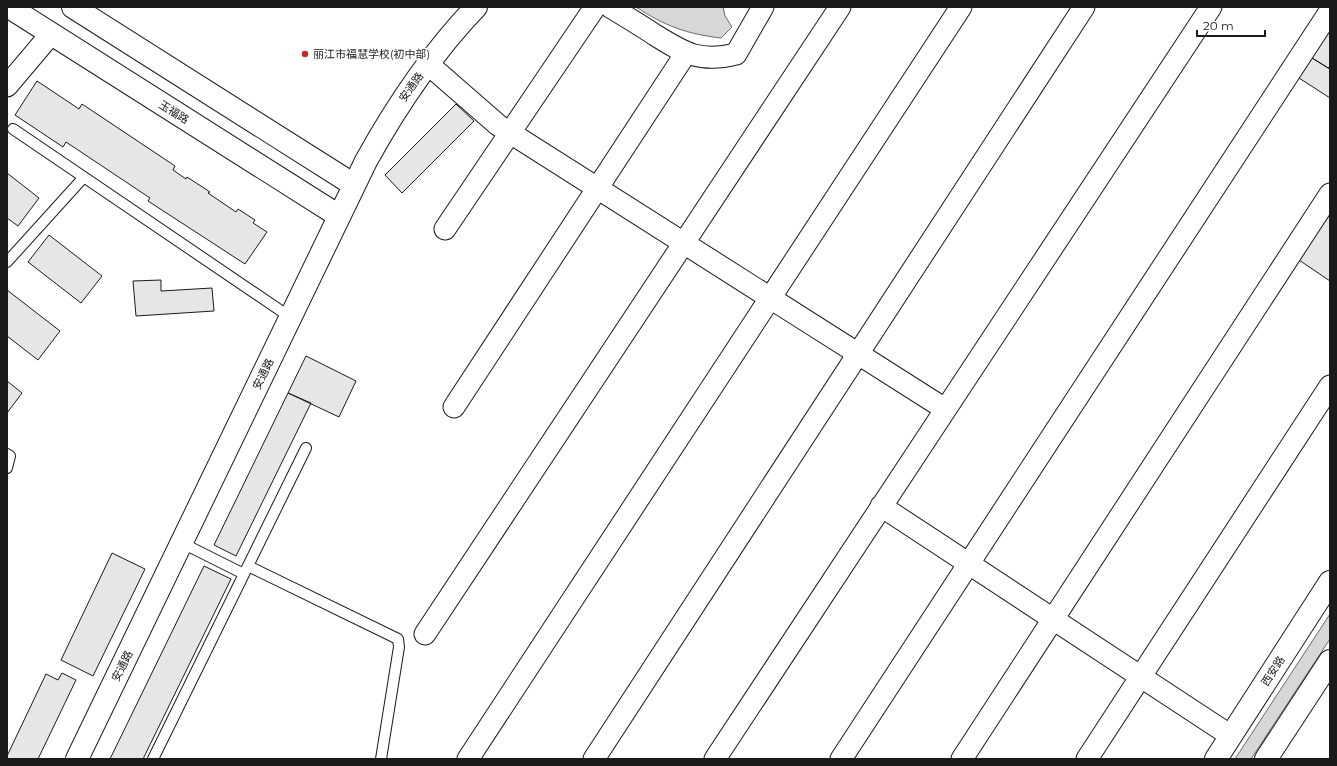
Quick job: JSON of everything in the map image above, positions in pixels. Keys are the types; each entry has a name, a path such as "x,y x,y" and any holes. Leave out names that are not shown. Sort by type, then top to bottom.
{"street":[{"name":"玉福路","path":"9,7 339,216"},
{"path":"73,7 354,185"},
{"name":"安通路","path":"78,759 354,185 385,126 406,93 428,64 460,24 476,7"},
{"path":"445,229 595,7"},
{"path":"610,7 686,53 708,58 736,54 763,7"},
{"path":"426,634 840,7"},
{"path":"468,759 961,7"},
{"path":"594,759 1084,7"},
{"path":"715,759 1210,7"},
{"path":"841,759 1330,11"},
{"path":"7,86 52,34"},
{"path":"454,407 686,53"},
{"path":"428,64 498,125 945,409"},
{"path":"962,759 1330,194"},
{"path":"1087,759 1330,386"},
{"path":"881,506 1231,736"},
{"name":"西安路","path":"1216,759 1330,582"},
{"path":"1266,759 1330,661"}],"lane":[{"path":"13,130 290,317"},
{"path":"7,262 84,177"},
{"path":"154,759 306,448"},
{"path":"7,454 10,456 7,468"},
{"path":"182,543 246,570 398,639 399,647 382,759"}],"shaded area":[{"path":"636,7 723,7 725,16 732,27 721,38 697,34 667,24"},
{"path":"1330,614 1330,639 1251,759 1235,759"}],"building":[{"path":"1330,29 1330,66 1328,68 1312,58"},
{"path":"1312,58 1330,69 1330,98 1299,78"},
{"path":"37,81 79,109 82,104 175,166 173,170 186,179 187,177 210,192 208,193 236,212 238,209 255,220 253,223 267,232 245,264 148,201 150,198 66,142 63,147 15,115"},
{"path":"456,104 474,121 402,193 385,175"},
{"path":"7,173 39,198 18,226 7,218"},
{"path":"1330,214 1330,281 1299,260"},
{"path":"49,235 102,276 81,303 28,262"},
{"path":"161,280 161,291 212,288 214,311 136,316 133,281"},
{"path":"7,290 60,331 38,360 7,336"},
{"path":"306,356 356,381 339,417 288,393"},
{"path":"7,381 22,393 7,413"},
{"path":"288,393 311,403 236,556 214,545"},
{"path":"112,553 145,569 93,676 61,660"},
{"path":"204,566 231,579 143,759 110,759"},
{"path":"62,673 76,680 38,759 7,759 7,756 46,674 58,680"}],"place":[{"name":"丽江市福慧学校(初中部)","path":"305,54"}]}
